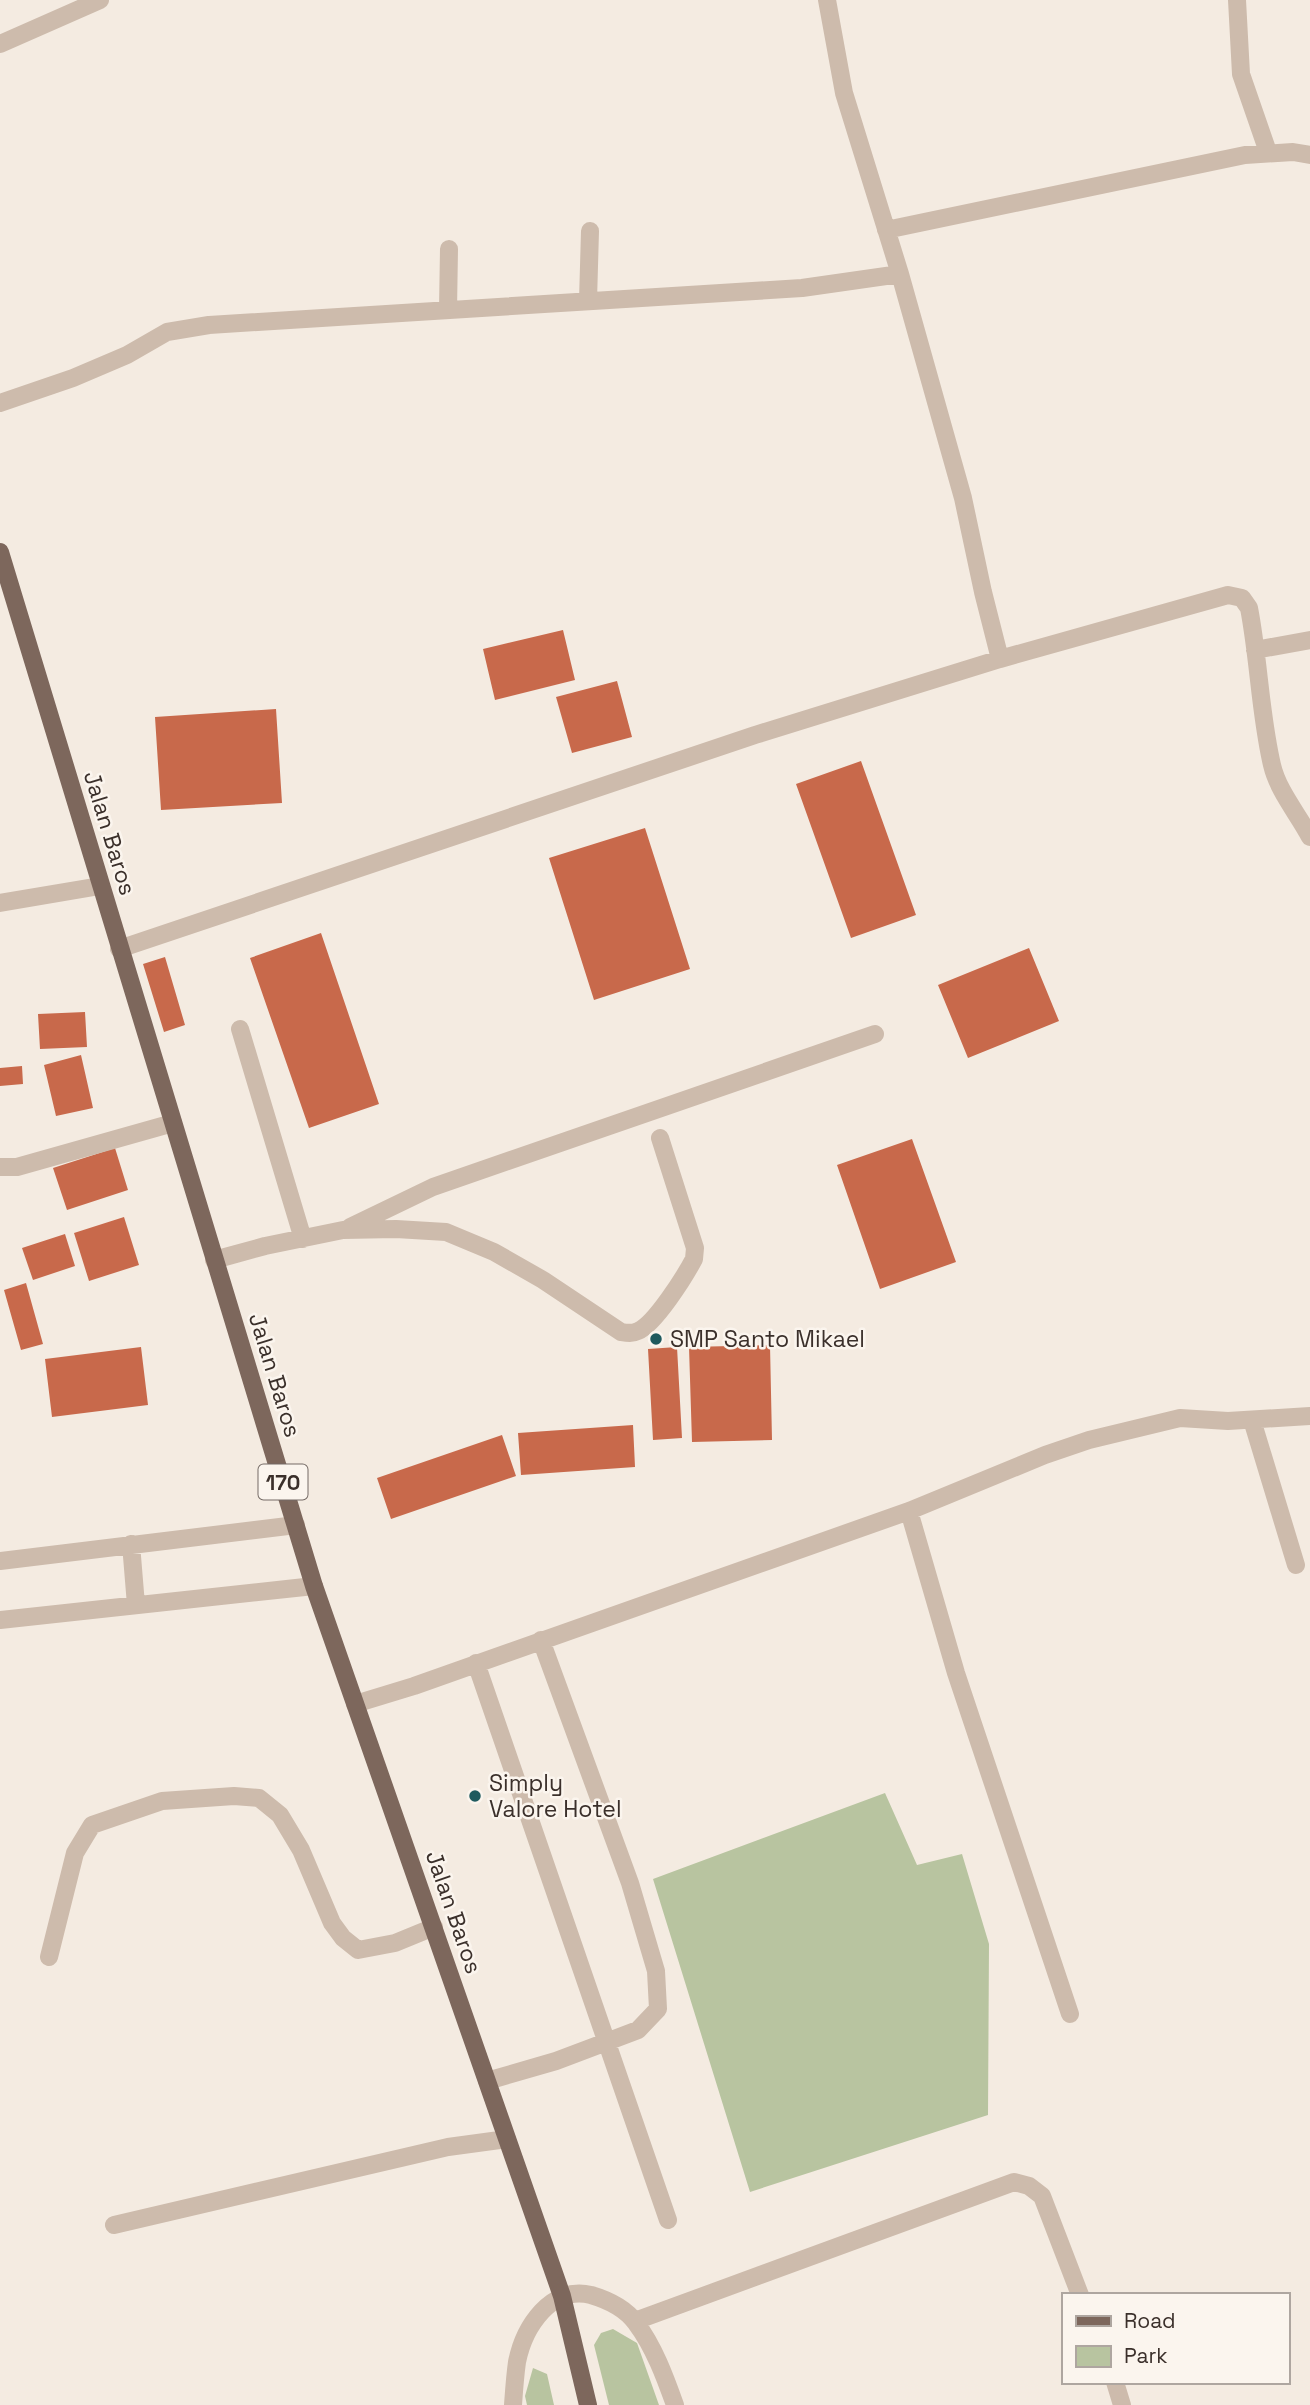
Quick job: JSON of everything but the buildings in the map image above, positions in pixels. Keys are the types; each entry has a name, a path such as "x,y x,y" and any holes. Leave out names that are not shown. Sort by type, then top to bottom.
{"main road":[{"name":"Jalan Baros","path":"0,552 314,1586 562,2296 588,2405"}],"street":[{"path":"0,44 100,0"},
{"path":"827,0 844,93 900,274 963,498 1000,659"},
{"path":"1237,0 1241,74 1268,152"},
{"path":"886,230 1204,163 1268,152 1310,155"},
{"path":"588,302 590,231"},
{"path":"448,310 449,249"},
{"path":"0,403 73,378 127,355 167,332 209,324 802,288 900,274"},
{"path":"119,949 755,735 1000,659 1228,595 1242,598 1250,608 1272,766 1282,792 1310,837"},
{"path":"1255,650 1310,640"},
{"path":"0,904 100,886"},
{"path":"240,1029 303,1239"},
{"path":"343,1230 433,1187 875,1034"},
{"path":"0,1167 17,1167 173,1123"},
{"path":"214,1260 343,1230 446,1232 494,1252 543,1280 621,1332 641,1331 651,1322 694,1259 695,1248 660,1138"},
{"path":"355,1704 909,1511 1045,1455 1101,1437 1180,1418 1252,1420 1310,1416"},
{"path":"1252,1420 1296,1565"},
{"path":"909,1511 956,1673 1070,2014"},
{"path":"0,1560 296,1525"},
{"path":"131,1544 136,1605"},
{"path":"0,1620 314,1586"},
{"path":"486,2081 555,2061 639,2030 658,2009 656,1971 607,1817 541,1640"},
{"path":"476,1663 668,2220"},
{"path":"49,1956 75,1853 92,1825 162,1801 234,1796 259,1798 280,1815 302,1850 332,1923 343,1938 358,1950 395,1943 434,1927"},
{"path":"114,2225 448,2147 507,2139"},
{"path":"635,2321 1014,2182 1029,2186 1042,2196 1079,2293"},
{"path":"513,2405 517,2360 529,2328 544,2308 562,2296 582,2293 608,2300 635,2321 662,2368 675,2405"},
{"path":"1116,2384 1122,2405"}],"green space":[{"path":"885,1793 917,1865 962,1854 989,1944 988,2115 750,2192 653,1879"},
{"path":"613,2329 637,2343 659,2405 609,2405 594,2345 601,2333"},
{"path":"533,2368 547,2374 554,2405 527,2405 525,2396"}],"place":[{"name":"SMP Santo Mikael","path":"656,1339"},
{"name":"Simply Valore Hotel","path":"475,1796"}]}
